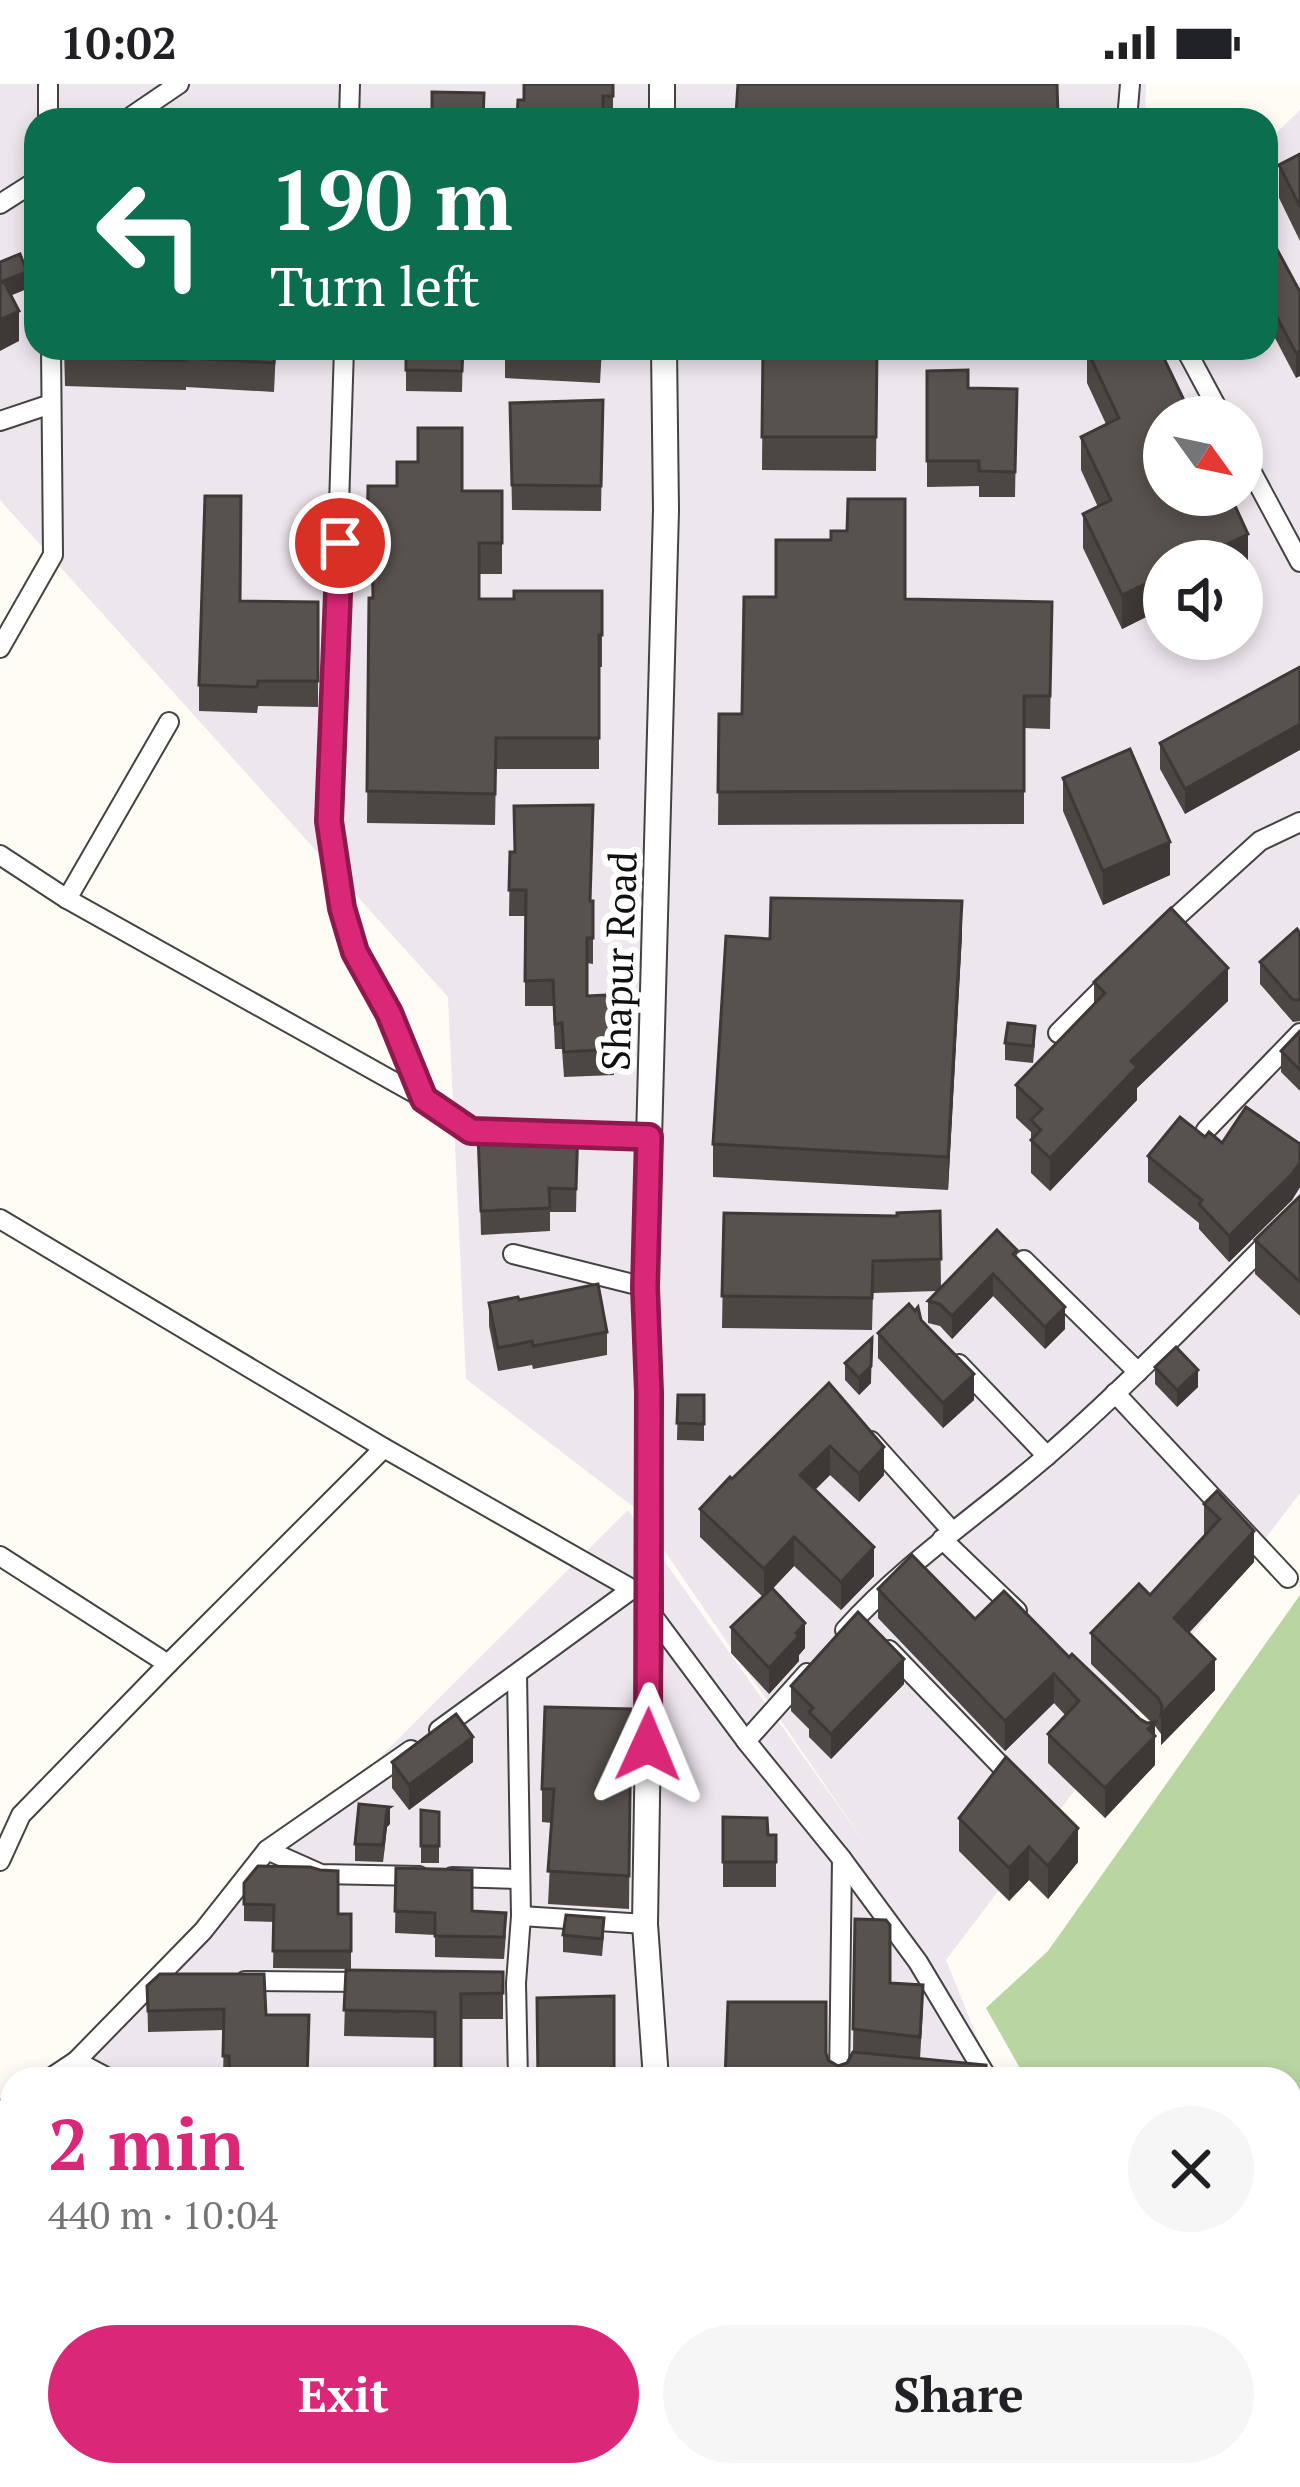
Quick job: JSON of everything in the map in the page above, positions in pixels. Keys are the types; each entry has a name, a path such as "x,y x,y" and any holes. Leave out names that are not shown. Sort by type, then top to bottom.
{"street":[{"path":"144,108 179,84"},
{"path":"0,648 53,555 51,360"},
{"path":"344,360 329,821 342,908 355,952 389,1013 424,1099"},
{"name":"Shapur Road","path":"655,2067 645,1924 649,1393 645,1287 666,510 664,360"},
{"path":"1191,360 1211,396"},
{"path":"0,421 51,404"},
{"path":"1263,493 1300,562"},
{"path":"67,899 169,722"},
{"path":"1149,942 1260,841 1300,822"},
{"path":"0,855 67,899 424,1099 471,1131 649,1137"},
{"path":"1058,1033 1118,973"},
{"path":"1206,1130 1300,1033"},
{"path":"746,1741 857,1616 947,1535 1047,1456 1300,1210"},
{"path":"0,1220 644,1598 746,1741 918,1962 981,2067"},
{"path":"513,1253 645,1287"},
{"path":"1024,1260 1138,1372"},
{"path":"947,1353 1047,1456"},
{"path":"1115,1393 1288,1578"},
{"path":"857,1426 947,1535 1029,1622"},
{"path":"0,1861 22,1815 385,1448"},
{"path":"0,1556 168,1664"},
{"path":"67,2067 202,1930 267,1850 517,1674 644,1598"},
{"path":"857,1616 1003,1768"},
{"path":"517,1674 518,2067"},
{"path":"267,1850 321,1874 519,1879"},
{"path":"838,2067 842,1859"},
{"path":"520,1916 645,1924"},
{"path":"152,1981 174,1981"},
{"path":"220,1981 379,1982"},
{"path":"493,1983 516,1983"},
{"path":"76,2061 87,2067"}],"shaded area":[{"path":"0,84 1146,84 1145,108 24,108 24,360 1278,360 1278,131 1300,110 1300,1493 946,1960 989,2067 69,2067 628,1510 867,1846 635,1508 466,1379 448,997 0,500"}],"green space":[{"path":"1300,1595 1300,2067 1019,2067 986,2008 1048,1951"}],"building":[{"path":"524,84 613,84 613,96 603,96 603,108 518,108 518,100 524,100"},
{"path":"738,84 1057,84 1058,108 736,108"},
{"path":"432,92 484,93 483,108 432,108"},
{"path":"1300,154 1300,207 1279,165"},
{"path":"1278,251 1300,292 1300,351 1296,353 1278,319"},
{"path":"20,254 24,273 0,282 0,262"},
{"path":"4,282 19,311 0,320 0,284"},
{"path":"406,360 462,360 462,371 406,370"},
{"path":"763,360 877,360 876,437 762,437"},
{"path":"1092,360 1165,360 1182,396 1143,396 1143,516 1240,516 1248,534 1236,540 1143,540 1143,585 1122,595 1083,514 1111,500 1081,437 1119,418"},
{"path":"968,370 968,388 1017,389 1015,472 979,471 979,461 927,461 927,371"},
{"path":"603,400 601,486 512,485 510,403"},
{"path":"418,428 462,428 462,491 502,491 502,543 479,543 479,599 514,599 514,591 602,591 599,738 496,738 495,794 367,791 369,598 373,598 368,486 397,486 397,462 418,462"},
{"path":"205,496 241,496 240,601 318,602 318,681 258,681 257,687 199,685"},
{"path":"848,499 905,499 905,599 1052,602 1050,696 1024,696 1024,791 718,792 719,714 742,714 744,597 776,597 776,540 831,540 831,531 847,531"},
{"path":"1300,667 1300,724 1185,789 1160,743"},
{"path":"1130,749 1170,842 1103,871 1063,778"},
{"path":"593,805 593,938 587,938 587,996 627,994 628,1013 613,1014 614,1049 564,1052 562,1023 555,1024 553,980 525,981 526,890 509,890 510,852 515,852 514,806"},
{"path":"771,898 962,901 948,1157 713,1144 726,936 770,939"},
{"path":"1171,908 1228,968 1131,1061 1137,1067 1050,1158 1031,1140 1041,1130 1031,1120 1042,1109 1016,1085 1105,993 1094,982"},
{"path":"1297,929 1300,1000 1293,1000 1260,962"},
{"path":"1008,1023 1035,1026 1033,1046 1005,1043"},
{"path":"1300,1031 1300,1070 1281,1051"},
{"path":"1246,1107 1300,1144 1300,1162 1229,1236 1199,1204 1202,1200 1148,1156 1180,1117 1205,1137 1209,1132 1222,1143"},
{"path":"545,1124 578,1125 576,1189 549,1188 550,1208 481,1211 478,1134 545,1130"},
{"path":"1300,1196 1300,1282 1255,1240"},
{"path":"940,1211 941,1259 873,1261 872,1298 722,1296 724,1213 897,1216"},
{"path":"997,1230 1017,1250 1013,1254 1065,1307 1045,1327 993,1274 952,1316 940,1304 928,1301"},
{"path":"598,1284 607,1332 498,1348 489,1303"},
{"path":"909,1304 915,1311 918,1307 921,1320 974,1374 943,1403 878,1333"},
{"path":"872,1338 871,1366 859,1378 845,1363"},
{"path":"1176,1347 1198,1370 1177,1390 1155,1367"},
{"path":"829,1383 884,1447 859,1474 830,1446 800,1475 874,1547 841,1582 794,1537 764,1569 700,1509"},
{"path":"678,1395 704,1395 704,1424 677,1423"},
{"path":"1217,1491 1254,1531 1174,1618 1215,1659 1161,1714 1158,1698 1091,1633 1139,1584 1150,1595 1220,1519 1204,1504"},
{"path":"912,1555 975,1619 1004,1591 1140,1719 1155,1722 1148,1729 1155,1736 1105,1788 1048,1734 1079,1701 1054,1674 1005,1721 878,1589"},
{"path":"772,1588 805,1623 769,1668 731,1627"},
{"path":"858,1612 904,1659 831,1734 791,1686"},
{"path":"545,1707 631,1709 629,1876 548,1871 554,1789 542,1789"},
{"path":"456,1714 473,1737 409,1785 392,1762"},
{"path":"1006,1757 1078,1828 1048,1866 1029,1847 1009,1868 959,1818"},
{"path":"359,1804 390,1807 383,1845 355,1844"},
{"path":"421,1810 439,1812 439,1846 421,1846"},
{"path":"723,1817 767,1818 768,1835 776,1835 776,1862 723,1862"},
{"path":"258,1866 338,1871 338,1914 351,1914 351,1951 273,1951 274,1905 244,1904 244,1883"},
{"path":"396,1868 472,1870 472,1911 506,1913 504,1937 435,1936 435,1913 395,1911"},
{"path":"566,1915 604,1918 602,1939 563,1935"},
{"path":"855,1919 886,1920 890,1925 890,1983 923,1985 920,2037 853,2029"},
{"path":"346,1970 503,1972 503,1993 461,1994 461,2067 435,2067 435,2012 344,2010"},
{"path":"160,1974 264,1974 266,2015 309,2015 307,2067 229,2067 229,2056 223,2056 224,2009 148,2011 147,1986"},
{"path":"614,1996 614,2067 538,2067 537,1998"},
{"path":"728,2002 826,2002 826,2053 838,2066 847,2063 853,2052 986,2065 986,2067 725,2067"}],"route":[{"path":"340,543 329,821 342,908 355,952 389,1013 424,1099 471,1131 649,1137 645,1287 648,1745"}]}
